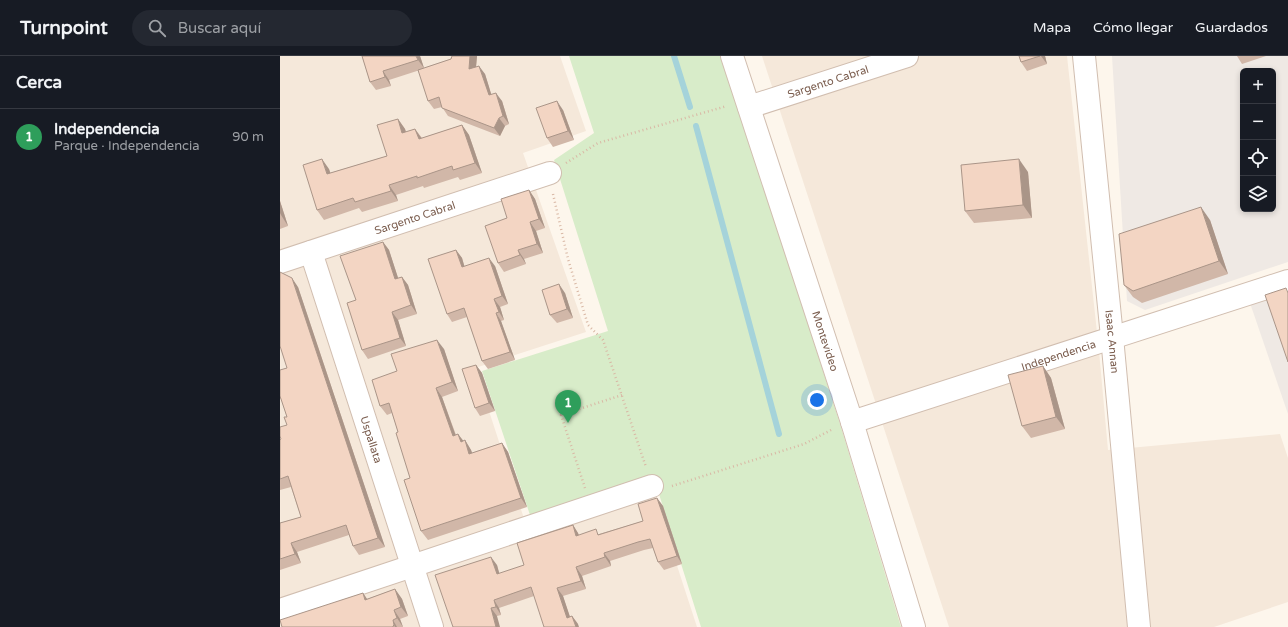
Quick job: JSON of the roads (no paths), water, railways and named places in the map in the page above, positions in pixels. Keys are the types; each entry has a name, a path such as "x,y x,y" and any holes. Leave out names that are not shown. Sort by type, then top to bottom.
{"street":[{"name":"Montevideo","path":"732,56 852,422 914,627"},
{"name":"Sargento Cabral","path":"749,107 907,56"},
{"name":"Isaac Annan","path":"1084,56 1139,627"},
{"name":"Sargento Cabral","path":"280,262 550,173"},
{"name":"Uspallata","path":"311,252 432,627"},
{"name":"Independencia","path":"852,422 1288,281"},
{"path":"280,610 652,486"}],"waterway":[{"path":"674,56 690,107"},
{"path":"696,126 779,434"}],"place":[{"name":"Independencia","path":"568,423"}]}
